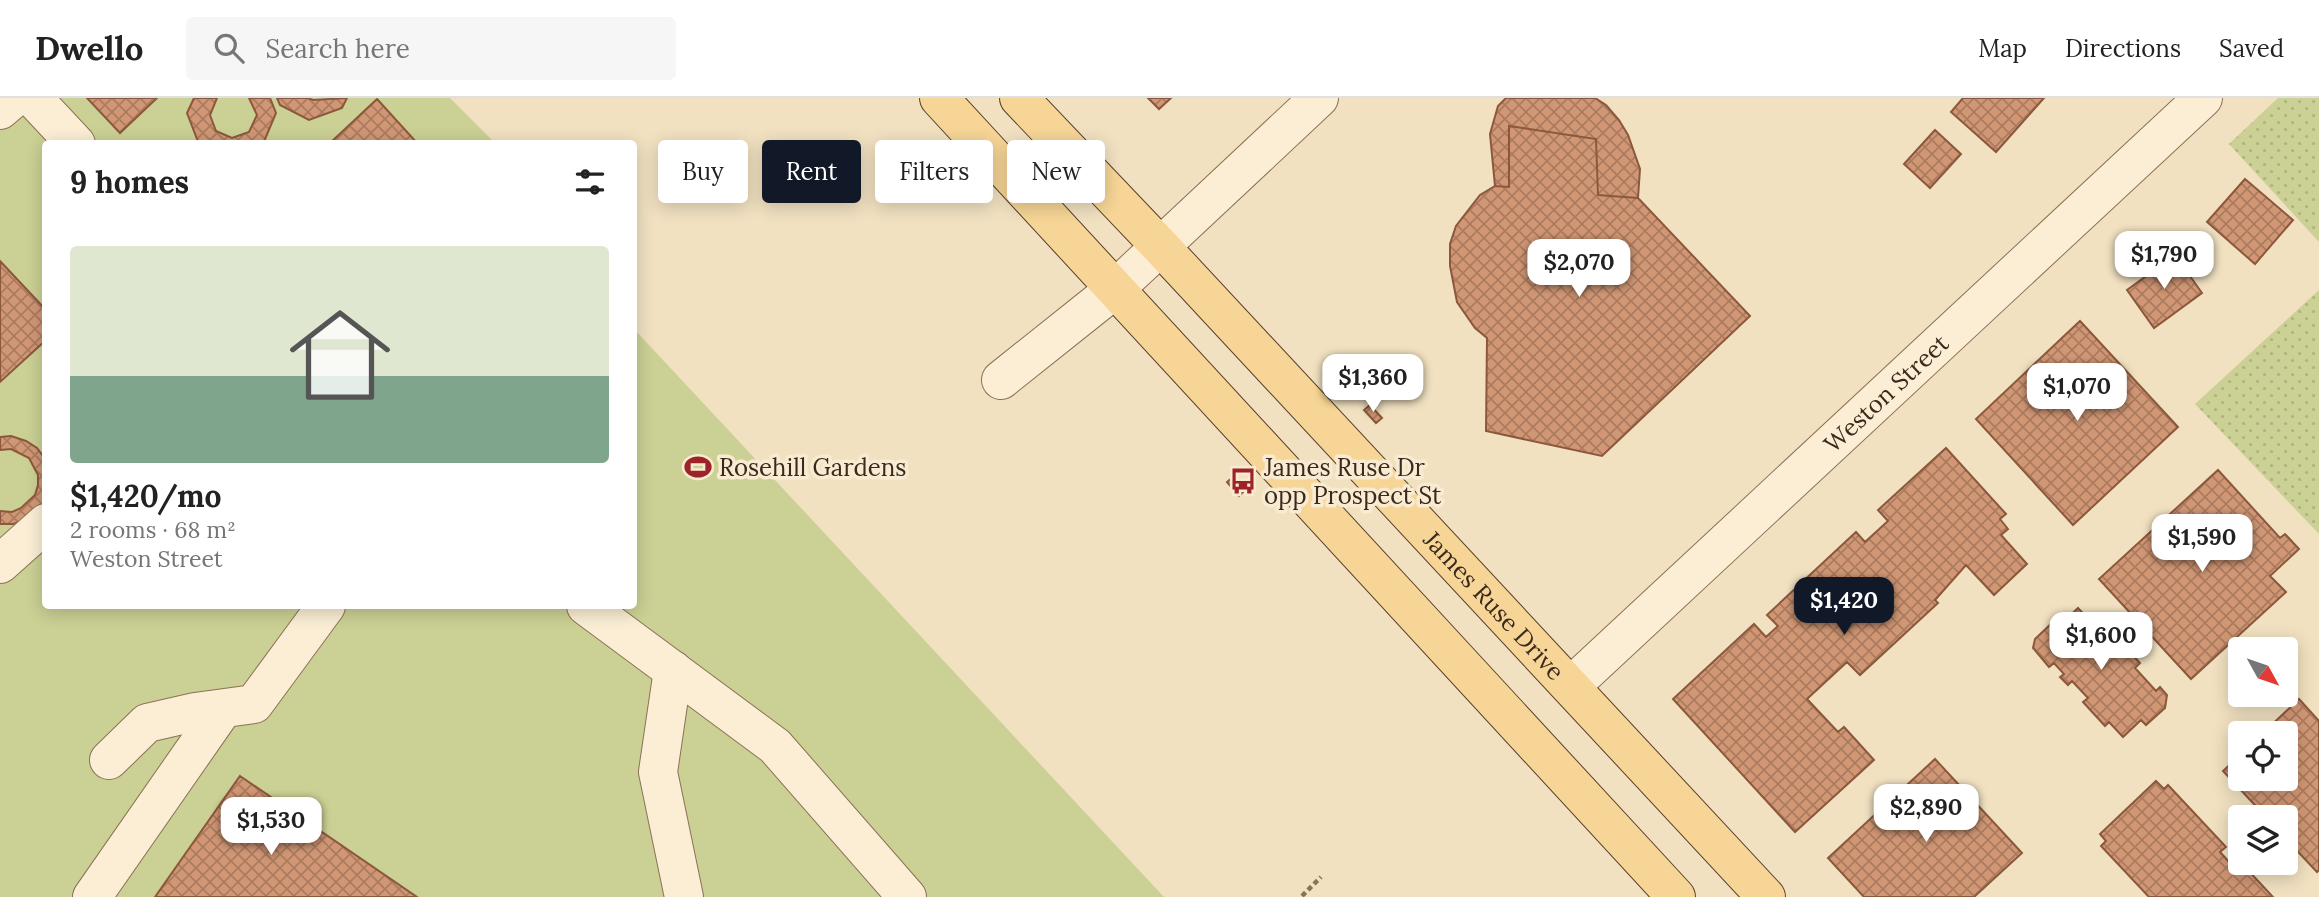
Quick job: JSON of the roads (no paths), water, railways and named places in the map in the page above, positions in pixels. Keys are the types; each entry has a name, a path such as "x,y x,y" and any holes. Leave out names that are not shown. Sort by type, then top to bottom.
{"main road":[{"path":"939,98 1676,897"},
{"name":"James Ruse Drive","path":"1019,98 1766,897"}],"street":[{"path":"0,110 14,98"},
{"path":"33,98 72,140"},
{"path":"1002,380 1115,289 1319,98"},
{"name":"Weston Street","path":"1570,686 2203,98"},
{"path":"0,564 42,527"},
{"path":"109,760 147,723 254,704 324,609"},
{"path":"590,609 775,746 907,897"},
{"path":"673,670 658,772 684,897"},
{"path":"92,897 223,709"}],"place":[{"name":"Rosehill Gardens","path":"698,467"},
{"name":"James Ruse Dr opp Prospect St","path":"1243,481"}]}
